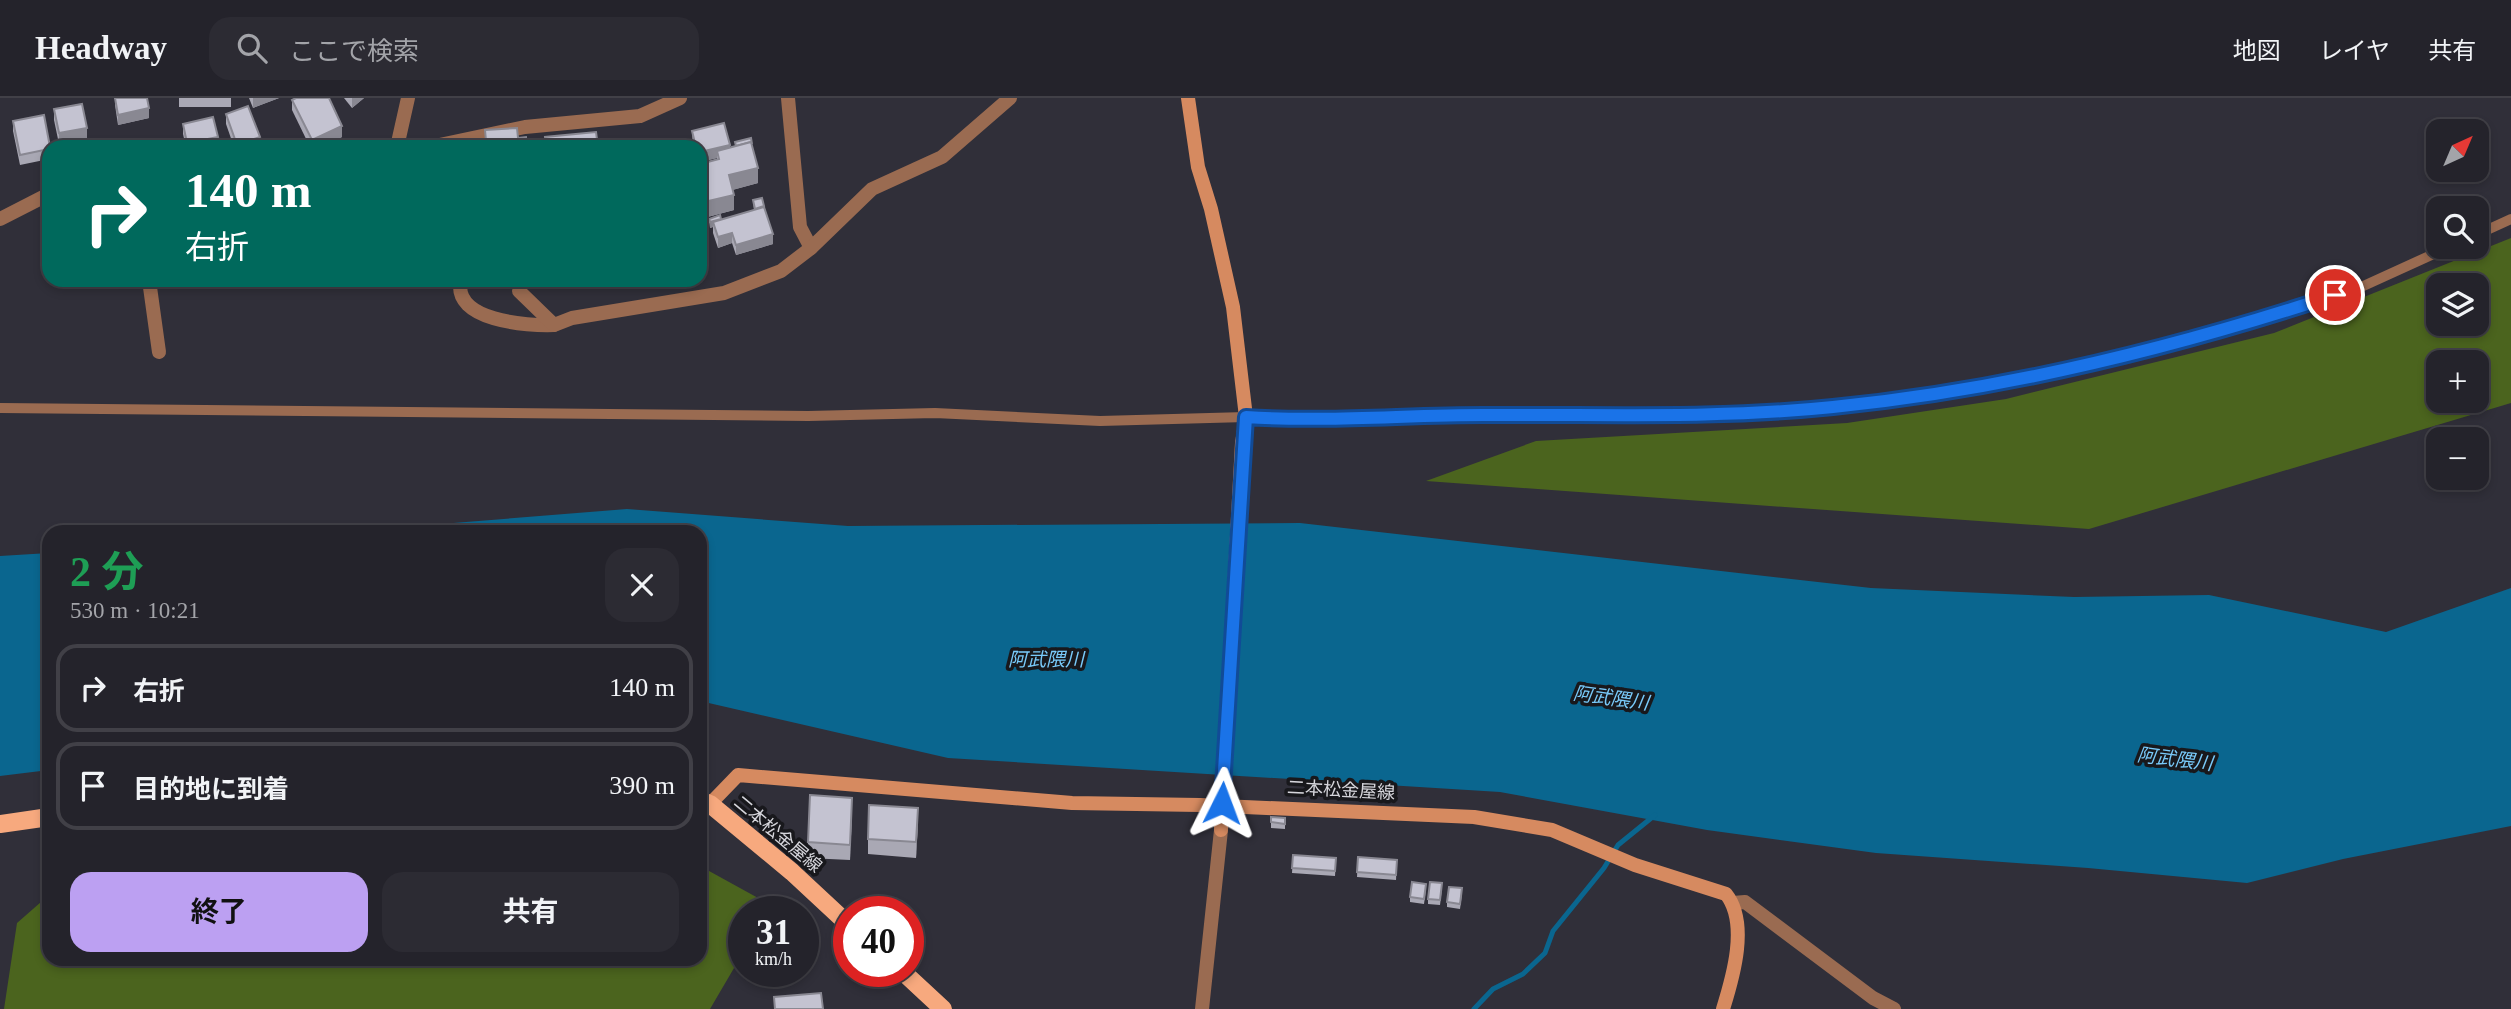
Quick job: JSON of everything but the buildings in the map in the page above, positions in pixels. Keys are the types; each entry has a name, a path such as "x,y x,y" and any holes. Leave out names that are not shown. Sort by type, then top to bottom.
{"main road":[{"name":"二本松金屋線","path":"707,804 792,872 833,910"},
{"path":"0,824 42,818"},
{"path":"919,987 943,1009"}],"street":[{"path":"399,140 408,98"},
{"path":"463,140 525,127 640,116 680,98"},
{"path":"788,98 800,227 811,248"},
{"path":"461,287 462,296 470,307 488,317 513,323 554,325 572,318 724,293 782,271 811,248 872,189 942,157 1010,98"},
{"path":"1188,98 1198,167 1211,209 1233,307 1246,417 1242,443 1221,830 1202,1009"},
{"path":"0,219 42,198"},
{"path":"150,287 159,352"},
{"path":"519,291 554,325"},
{"name":"二本松金屋線","path":"707,800 738,775 1072,803 1200,805 1474,817 1552,831 1635,865 1715,889 1733,903"},
{"path":"1723,1009 1736,942 1736,914 1733,903 1745,902 1873,998 1894,1009"}],"lane":[{"path":"2489,229 2511,219"},
{"path":"0,408 808,416 935,413 1100,421 1246,417 1382,419 1434,415 1698,415 1831,407 1973,390 2110,362 2359,288 2426,257"}],"green space":[{"path":"2511,238 2511,403 2489,410 2489,350 2426,350 2426,413 2478,413 2089,529 1426,481 1536,441 1847,423 2006,399 2274,333 2459,259 2489,259 2489,247"},
{"path":"707,870 755,896 728,896 728,978 710,1009 4,1009 17,923 42,901 42,966 707,966"}],"water":[{"name":"阿武隈川","path":"627,509 848,526 1300,523 1871,588 2074,597 2209,595 2386,632 2511,588 2511,826 2343,859 2247,883 2088,868 1876,853 1707,830 1500,792 948,758 707,703 707,525 427,525"},
{"path":"42,553 42,771 0,776 0,556"}],"waterway":[{"path":"1474,1009 1493,989 1523,974 1545,953 1553,931 1604,868 1618,845 1655,815"}],"route":[{"path":"1222,803 1242,443 1246,417 1382,419 1434,415 1698,415 1831,407 1973,390 2110,362 2335,295"}]}
